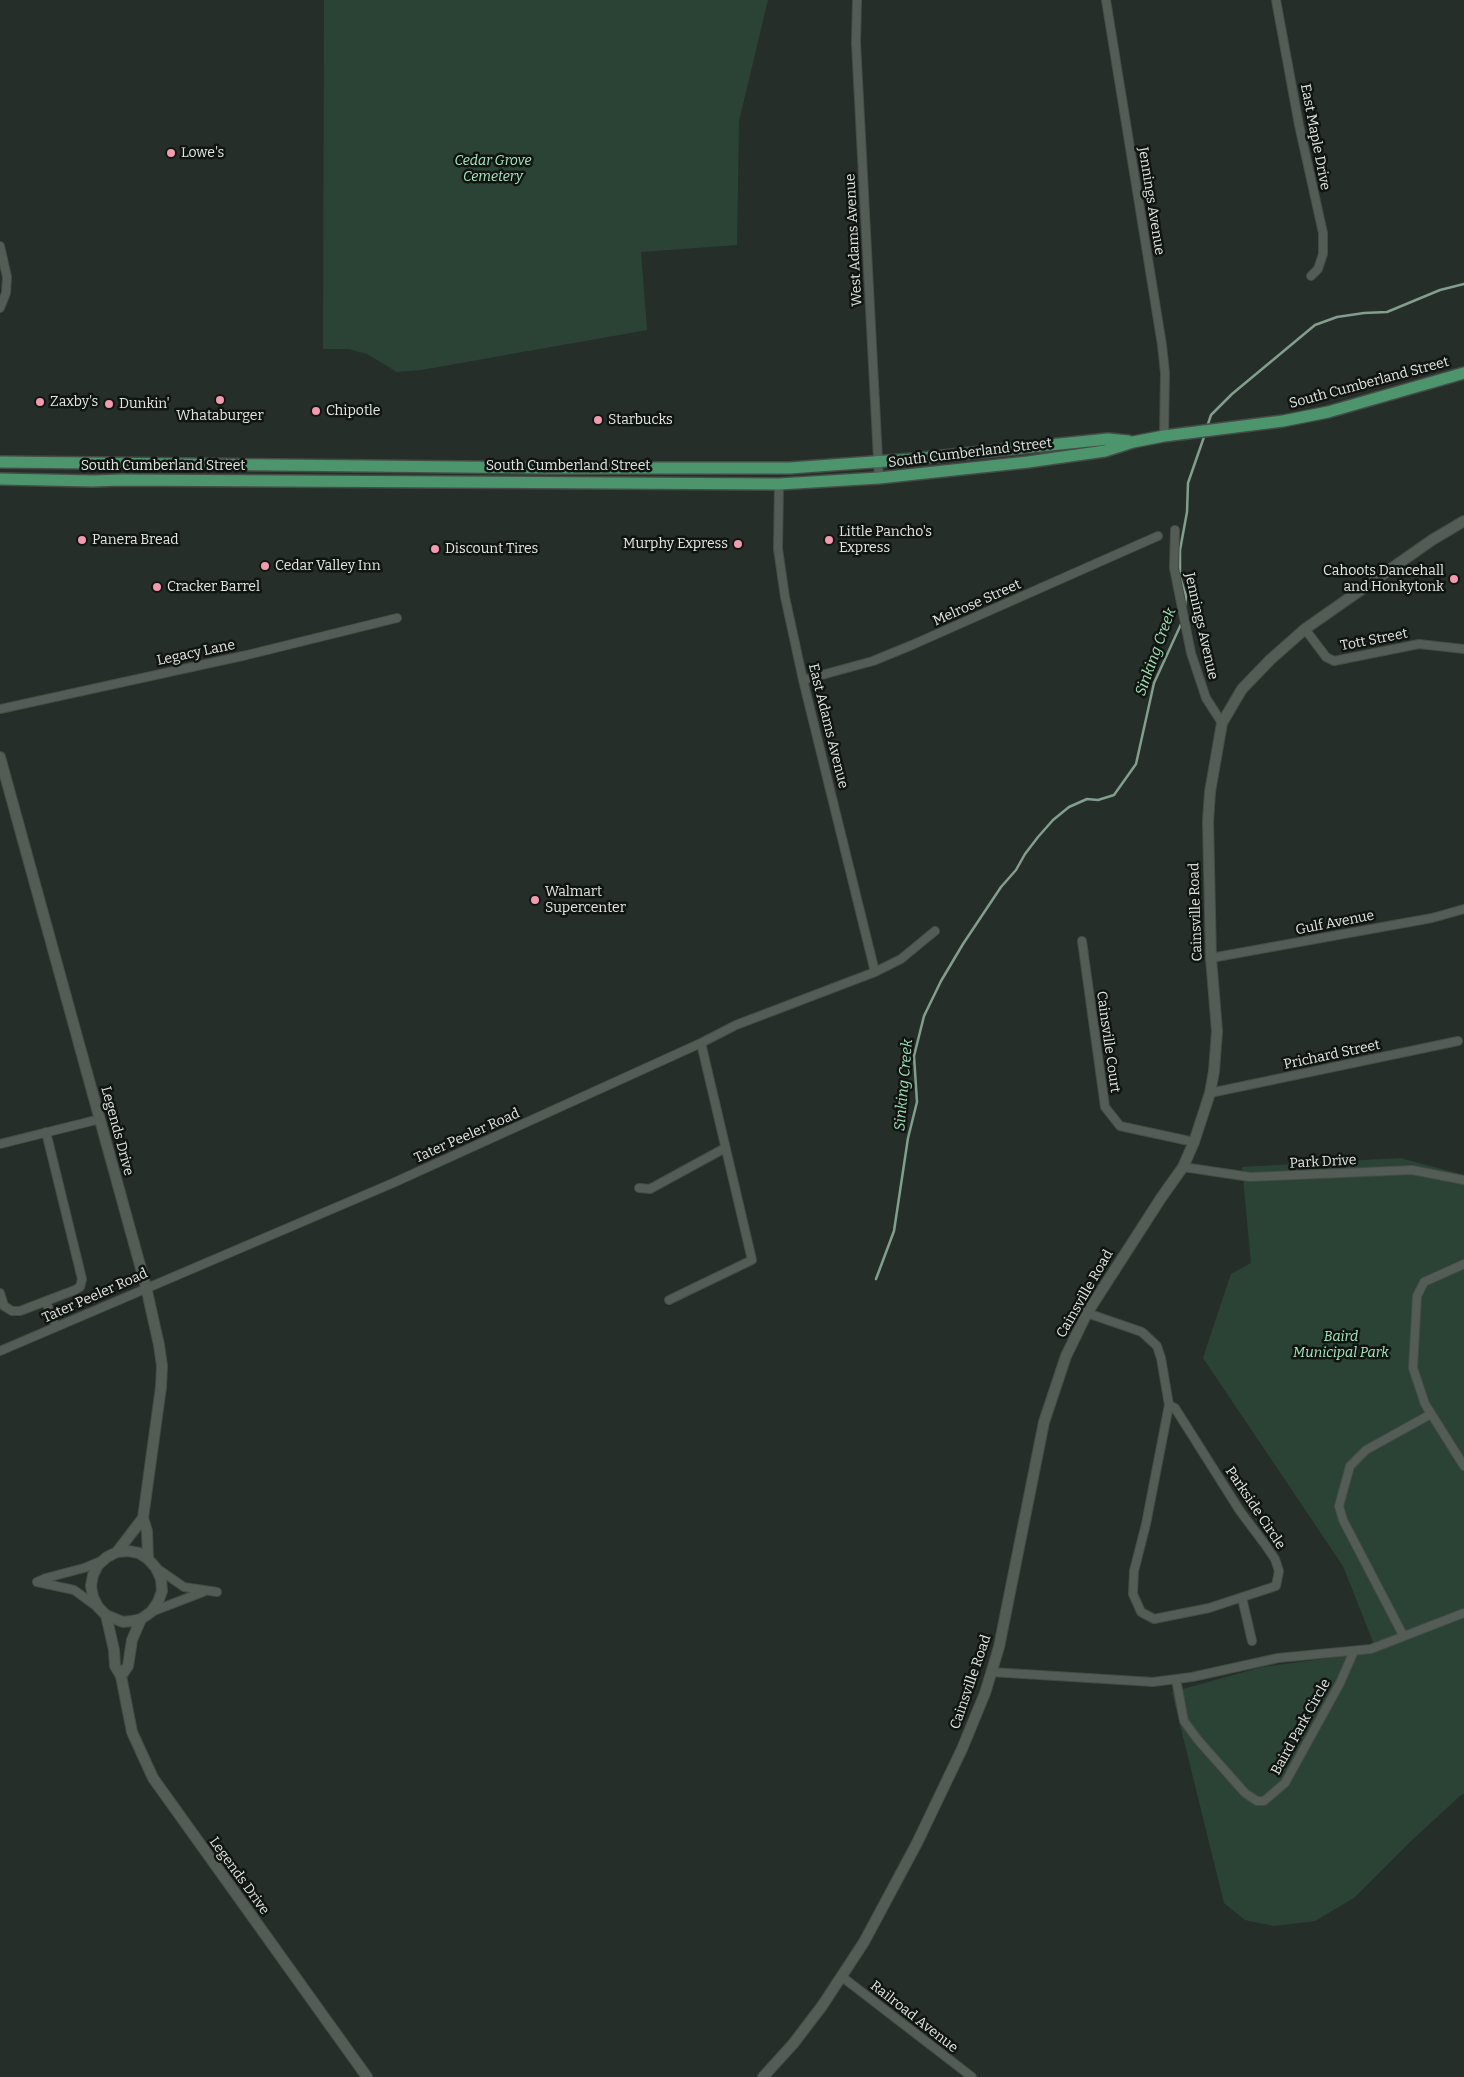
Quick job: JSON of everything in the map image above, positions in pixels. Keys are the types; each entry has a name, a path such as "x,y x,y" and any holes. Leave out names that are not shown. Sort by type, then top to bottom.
{"main road":[{"name":"South Cumberland Street","path":"0,479 779,484 879,478 1057,458 1105,451 1133,442 1164,436 1256,425 1328,412 1464,374"},
{"name":"South Cumberland Street","path":"0,462 708,469 790,468 878,462 1108,439 1133,442"},
{"name":"Cainsville Road","path":"763,2077 793,2044 822,2006 864,1942 917,1843 962,1749 991,1672 1011,1596 1044,1422 1066,1356 1087,1313 1183,1167 1194,1142 1210,1093 1218,1030 1211,958 1208,871 1210,792 1222,723 1242,689 1270,660 1305,629 1424,545 1464,521"},
{"name":"Legends Drive","path":"0,757 146,1287 162,1366 158,1410 143,1515 147,1531 148,1559"},
{"name":"Legends Drive","path":"103,1560 117,1552 143,1515"},
{"path":"103,1560 93,1575 91,1586 93,1597 98,1607 106,1615 123,1622 141,1619 151,1612 158,1602 162,1591 161,1579 156,1568 139,1553 117,1552"},
{"name":"Legends Drive","path":"106,1615 114,1650 115,1666 121,1676 125,1707 132,1732 153,1778 367,2077"},
{"name":"Legends Drive","path":"121,1676 128,1666 132,1640 141,1619"}],"street":[{"name":"West Adams Avenue","path":"857,0 856,60 879,478"},
{"name":"Jennings Avenue","path":"1106,0 1166,373 1164,436"},
{"name":"East Maple Drive","path":"1276,0 1299,125 1323,233 1323,254 1318,269 1311,276"},
{"path":"0,246 7,277 6,294 0,308"},
{"name":"East Adams Avenue","path":"779,484 777,516 780,567 803,680 875,972"},
{"name":"Jennings Avenue","path":"1175,530 1174,568 1192,653 1206,698 1222,723"},
{"name":"Melrose Street","path":"803,680 873,661 912,646 1158,536"},
{"name":"Legacy Lane","path":"0,709 247,655 397,618"},
{"name":"Tott Street","path":"1305,629 1326,657 1334,661 1363,657 1419,644 1464,649"},
{"name":"Gulf Avenue","path":"1211,958 1432,918 1464,910"},
{"name":"Tater Peeler Road","path":"0,1351 393,1183 701,1043 736,1025 875,972 901,959 936,931"},
{"name":"Cainsville Court","path":"1082,941 1105,1107 1120,1126 1194,1142"},
{"name":"Prichard Street","path":"1210,1093 1458,1041"},
{"path":"669,1300 752,1260 701,1043"},
{"path":"0,1142 100,1119"},
{"path":"0,1292 4,1306 12,1311 20,1311 80,1287 82,1279 46,1132"},
{"path":"639,1188 650,1189 725,1148"},
{"name":"Park Drive","path":"1183,1167 1250,1177 1412,1170 1464,1180"},
{"path":"1464,1264 1424,1282 1417,1296 1413,1368 1418,1386 1431,1414 1464,1466"},
{"path":"46,1302 56,1327"},
{"name":"Parkside Circle","path":"1087,1313 1142,1332 1157,1346 1161,1358 1169,1404 1146,1524 1134,1570 1133,1594 1141,1612 1154,1619 1209,1608 1276,1586 1279,1571 1275,1559 1240,1511 1175,1408 1169,1404"},
{"path":"1403,1636 1344,1520 1339,1506 1350,1466 1366,1450 1431,1414"},
{"path":"98,1607 74,1590 45,1586 37,1582 84,1568 103,1560"},
{"path":"156,1568 180,1584 217,1592"},
{"path":"151,1612 186,1597 207,1591"},
{"path":"1242,1598 1252,1641"},
{"path":"991,1672 1153,1682 1192,1677 1278,1658 1371,1649 1464,1613"},
{"name":"Baird Park Circle","path":"1176,1679 1184,1721 1198,1740 1245,1793 1257,1801 1264,1801 1285,1783 1340,1683 1354,1651"},
{"name":"Railroad Avenue","path":"841,1976 972,2077"}],"green space":[{"name":"Cedar Grove Cemetery","path":"324,0 768,0 739,121 737,245 641,252 647,330 421,370 397,372 367,354 349,349 323,349"},
{"name":"Baird Municipal Park","path":"1400,1158 1464,1175 1464,1794 1410,1842 1354,1898 1315,1921 1274,1926 1245,1920 1224,1903 1172,1692 1262,1667 1377,1652 1343,1566 1203,1358 1231,1274 1251,1263 1242,1167"}],"waterway":[{"name":"Sinking Creek","path":"1207,427 1211,415 1232,394 1315,325 1337,317 1387,312 1440,290 1464,284"},
{"name":"Sinking Creek","path":"1185,607 1186,596 1180,577 1180,550 1187,512 1188,483 1205,434"},
{"name":"Sinking Creek","path":"876,1279 894,1231 908,1138 917,1102 914,1056 924,1016 941,981 963,944 1001,887 1016,870 1038,837 1053,820 1069,807 1087,799 1098,800 1114,795 1136,764 1154,683 1182,622"}],"place":[{"name":"Lowe's","path":"171,153"},
{"name":"Whataburger","path":"220,400"},
{"name":"Zaxby's","path":"40,402"},
{"name":"Dunkin'","path":"109,404"},
{"name":"Chipotle","path":"316,411"},
{"name":"Starbucks","path":"598,420"},
{"name":"Panera Bread","path":"82,540"},
{"name":"Little Pancho's Express","path":"829,540"},
{"name":"Murphy Express","path":"738,544"},
{"name":"Discount Tires","path":"435,549"},
{"name":"Cedar Valley Inn","path":"265,566"},
{"name":"Cahoots Dancehall and Honkytonk","path":"1454,579"},
{"name":"Cracker Barrel","path":"157,587"},
{"name":"Walmart Supercenter","path":"535,900"}]}
